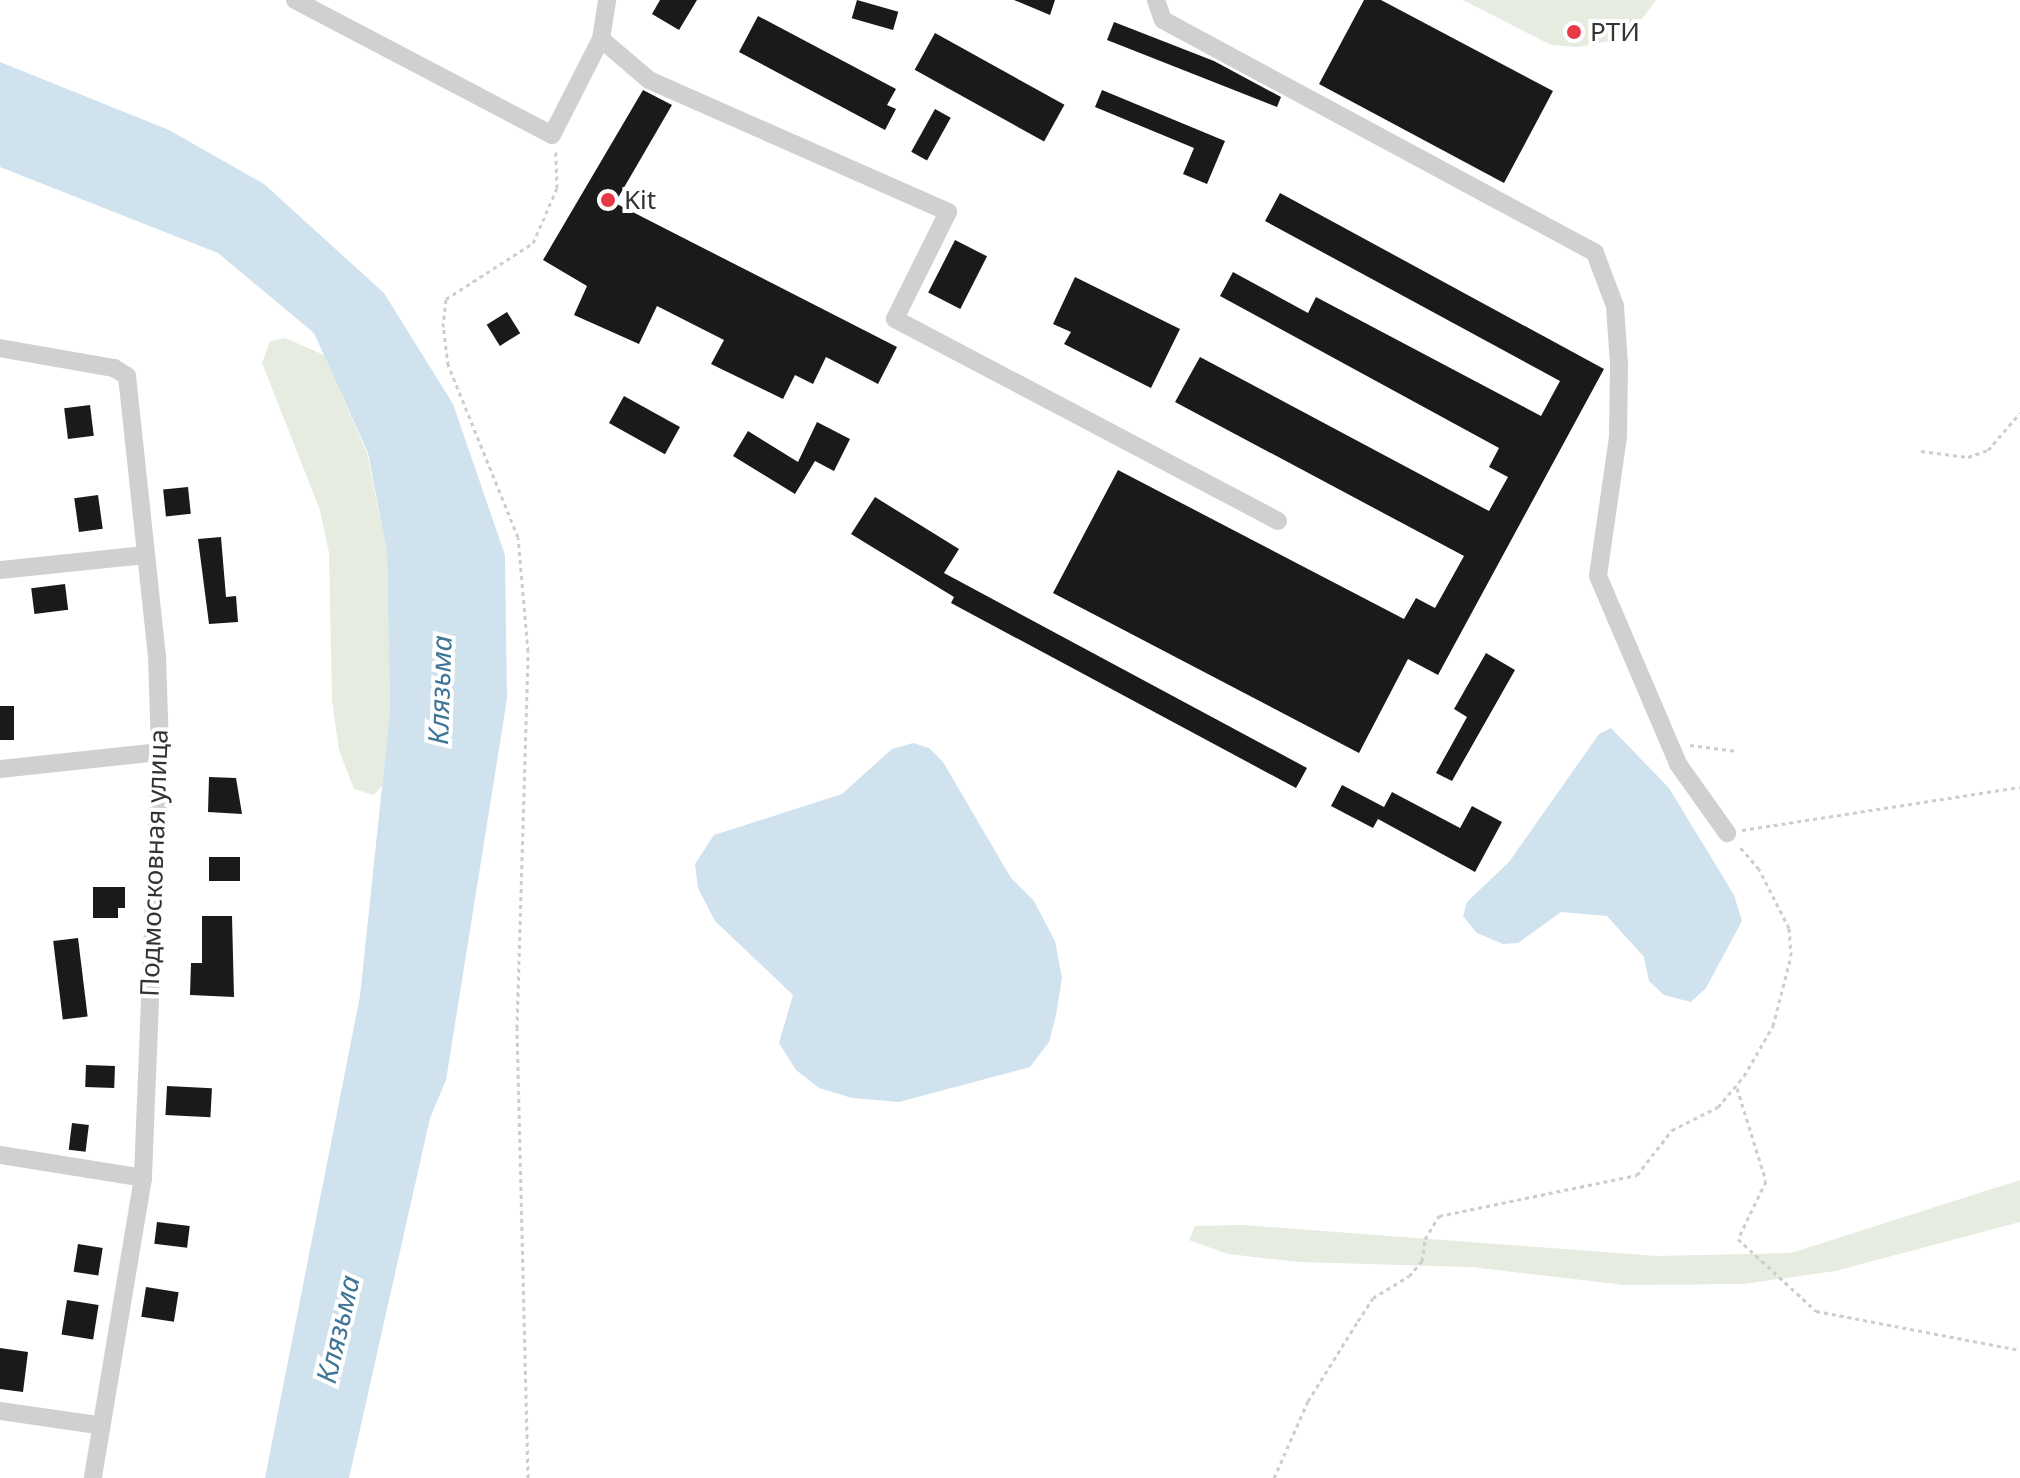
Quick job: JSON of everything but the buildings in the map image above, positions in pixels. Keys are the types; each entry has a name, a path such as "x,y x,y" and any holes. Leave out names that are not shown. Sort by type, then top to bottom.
{"street":[{"path":"295,0 552,135 601,39 607,0"},
{"path":"1156,0 1163,20 1595,253 1615,306 1619,365 1618,437 1598,576 1678,764 1727,833"},
{"path":"601,39 649,80 948,212 895,319 1278,521"},
{"name":"Подмосковная улица","path":"0,348 114,368 127,376 145,555 160,752 143,1178 97,1425 93,1478"},
{"path":"0,570 145,555"},
{"path":"0,769 160,752"},
{"path":"0,1155 143,1178"},
{"path":"0,1411 97,1425"}],"path":[{"path":"528,1478 517,1028 520,776 528,651 518,537 448,365 443,327 446,299 533,243 561,169 552,135"},
{"path":"1921,451 1968,457 1988,450 2020,413"},
{"path":"1665,734 1695,748 1737,751"},
{"path":"1727,833 2020,787"},
{"path":"1274,1478 1308,1401 1365,1310 1422,1261 1425,1239 1439,1216 1637,1175 1672,1130 1718,1107 1736,1086 1773,1026 1791,956 1789,928 1759,869 1727,833"},
{"path":"1736,1086 1766,1181 1738,1239 1816,1311 2020,1350"}],"shaded area":[{"name":"РТИ","path":"1463,0 1656,0 1639,23 1610,41 1577,47 1551,45"},
{"path":"285,338 324,355 367,453 387,553 390,711 382,786 374,795 354,789 339,750 332,700 329,553 320,510 262,363 270,341"},
{"path":"2020,1180 2020,1222 1835,1271 1744,1284 1625,1285 1471,1267 1300,1262 1228,1254 1189,1240 1195,1226 1243,1225 1657,1256 1791,1253"}],"water":[{"name":"Клязьма","path":"0,62 169,130 264,184 384,293 453,404 505,555 507,699 446,1080 430,1118 349,1478 265,1478 360,996 390,711 387,553 368,453 314,333 218,253 0,167"},
{"path":"1611,728 1669,788 1734,895 1742,921 1706,988 1691,1002 1664,995 1649,981 1644,957 1607,916 1561,912 1518,943 1503,944 1477,933 1463,916 1467,902 1509,862 1599,734"},
{"path":"913,743 929,748 943,762 1011,878 1034,901 1055,941 1062,978 1056,1015 1049,1042 1030,1067 899,1102 852,1098 819,1088 796,1070 779,1043 793,995 715,921 698,888 695,864 714,835 842,794 892,749"}],"place":[{"name":"РТИ","path":"1574,32"},
{"name":"Kit","path":"608,200"}]}
